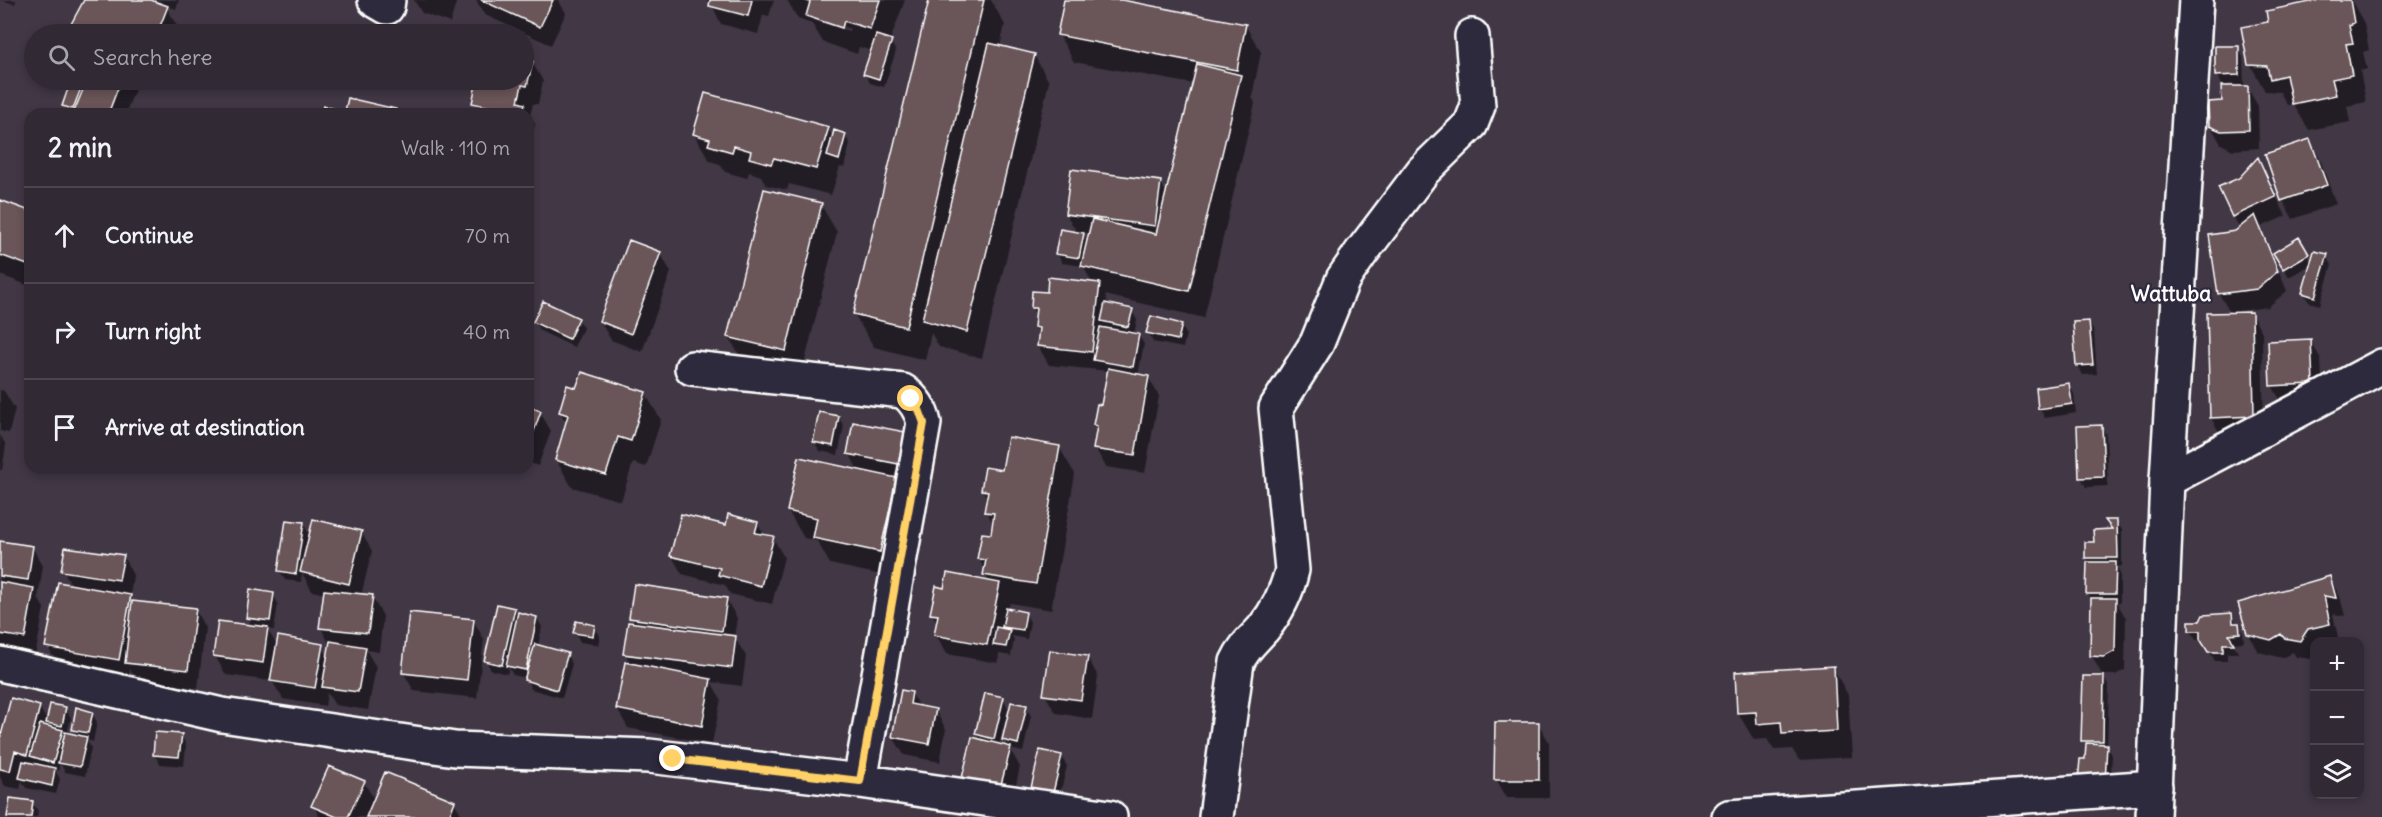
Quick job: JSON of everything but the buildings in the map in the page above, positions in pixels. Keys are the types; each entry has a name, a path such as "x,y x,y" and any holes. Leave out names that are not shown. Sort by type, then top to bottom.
{"street":[{"path":"375,0 387,7 388,0"},
{"path":"1729,817 2154,802 2167,480 2196,0"},
{"path":"1215,817 1237,662 1241,653 1268,622 1289,582 1292,570 1276,408 1317,343 1343,279 1424,171 1471,124 1478,106 1472,36"},
{"path":"2167,480 2382,366"},
{"path":"692,368 903,391 918,407 922,415 924,423 860,781"},
{"path":"0,664 222,715 455,748 649,756 860,781 1110,817"}],"district":[{"name":"Wattuba","path":"2171,294"}],"route":[{"path":"673,759 860,781 924,423 918,407 911,399"}]}
